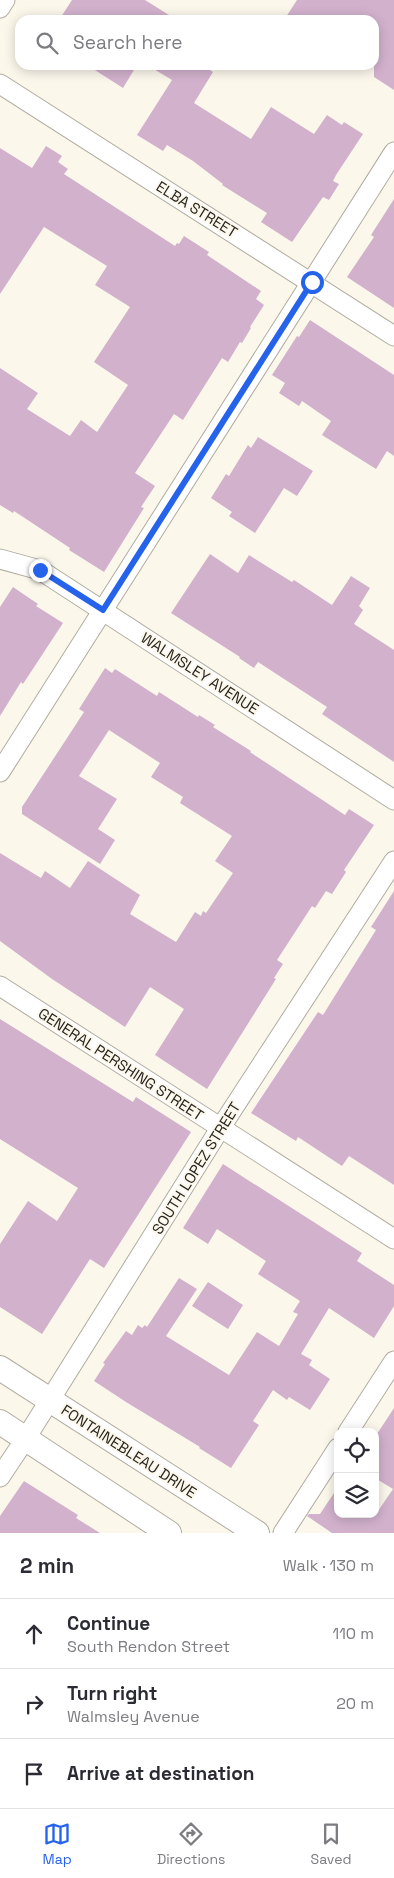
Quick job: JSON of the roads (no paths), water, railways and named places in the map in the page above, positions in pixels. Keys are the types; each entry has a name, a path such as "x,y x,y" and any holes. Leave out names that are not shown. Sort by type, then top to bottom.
{"street":[{"path":"0,8 5,0"},
{"name":"ELBA STREET","path":"0,84 394,336"},
{"path":"0,772 394,152"},
{"name":"WALMSLEY AVENUE","path":"0,559 40,570 394,800"},
{"name":"SOUTH LOPEZ STREET","path":"0,1476 26,1438 221,1127 394,861"},
{"name":"GENERAL PERSHING STREET","path":"0,986 394,1238"},
{"path":"351,1428 394,1361"},
{"name":"FONTAINEBLEAU DRIVE","path":"0,1368 257,1533"},
{"path":"0,1422 169,1533"},
{"path":"283,1533 334,1454"}]}
